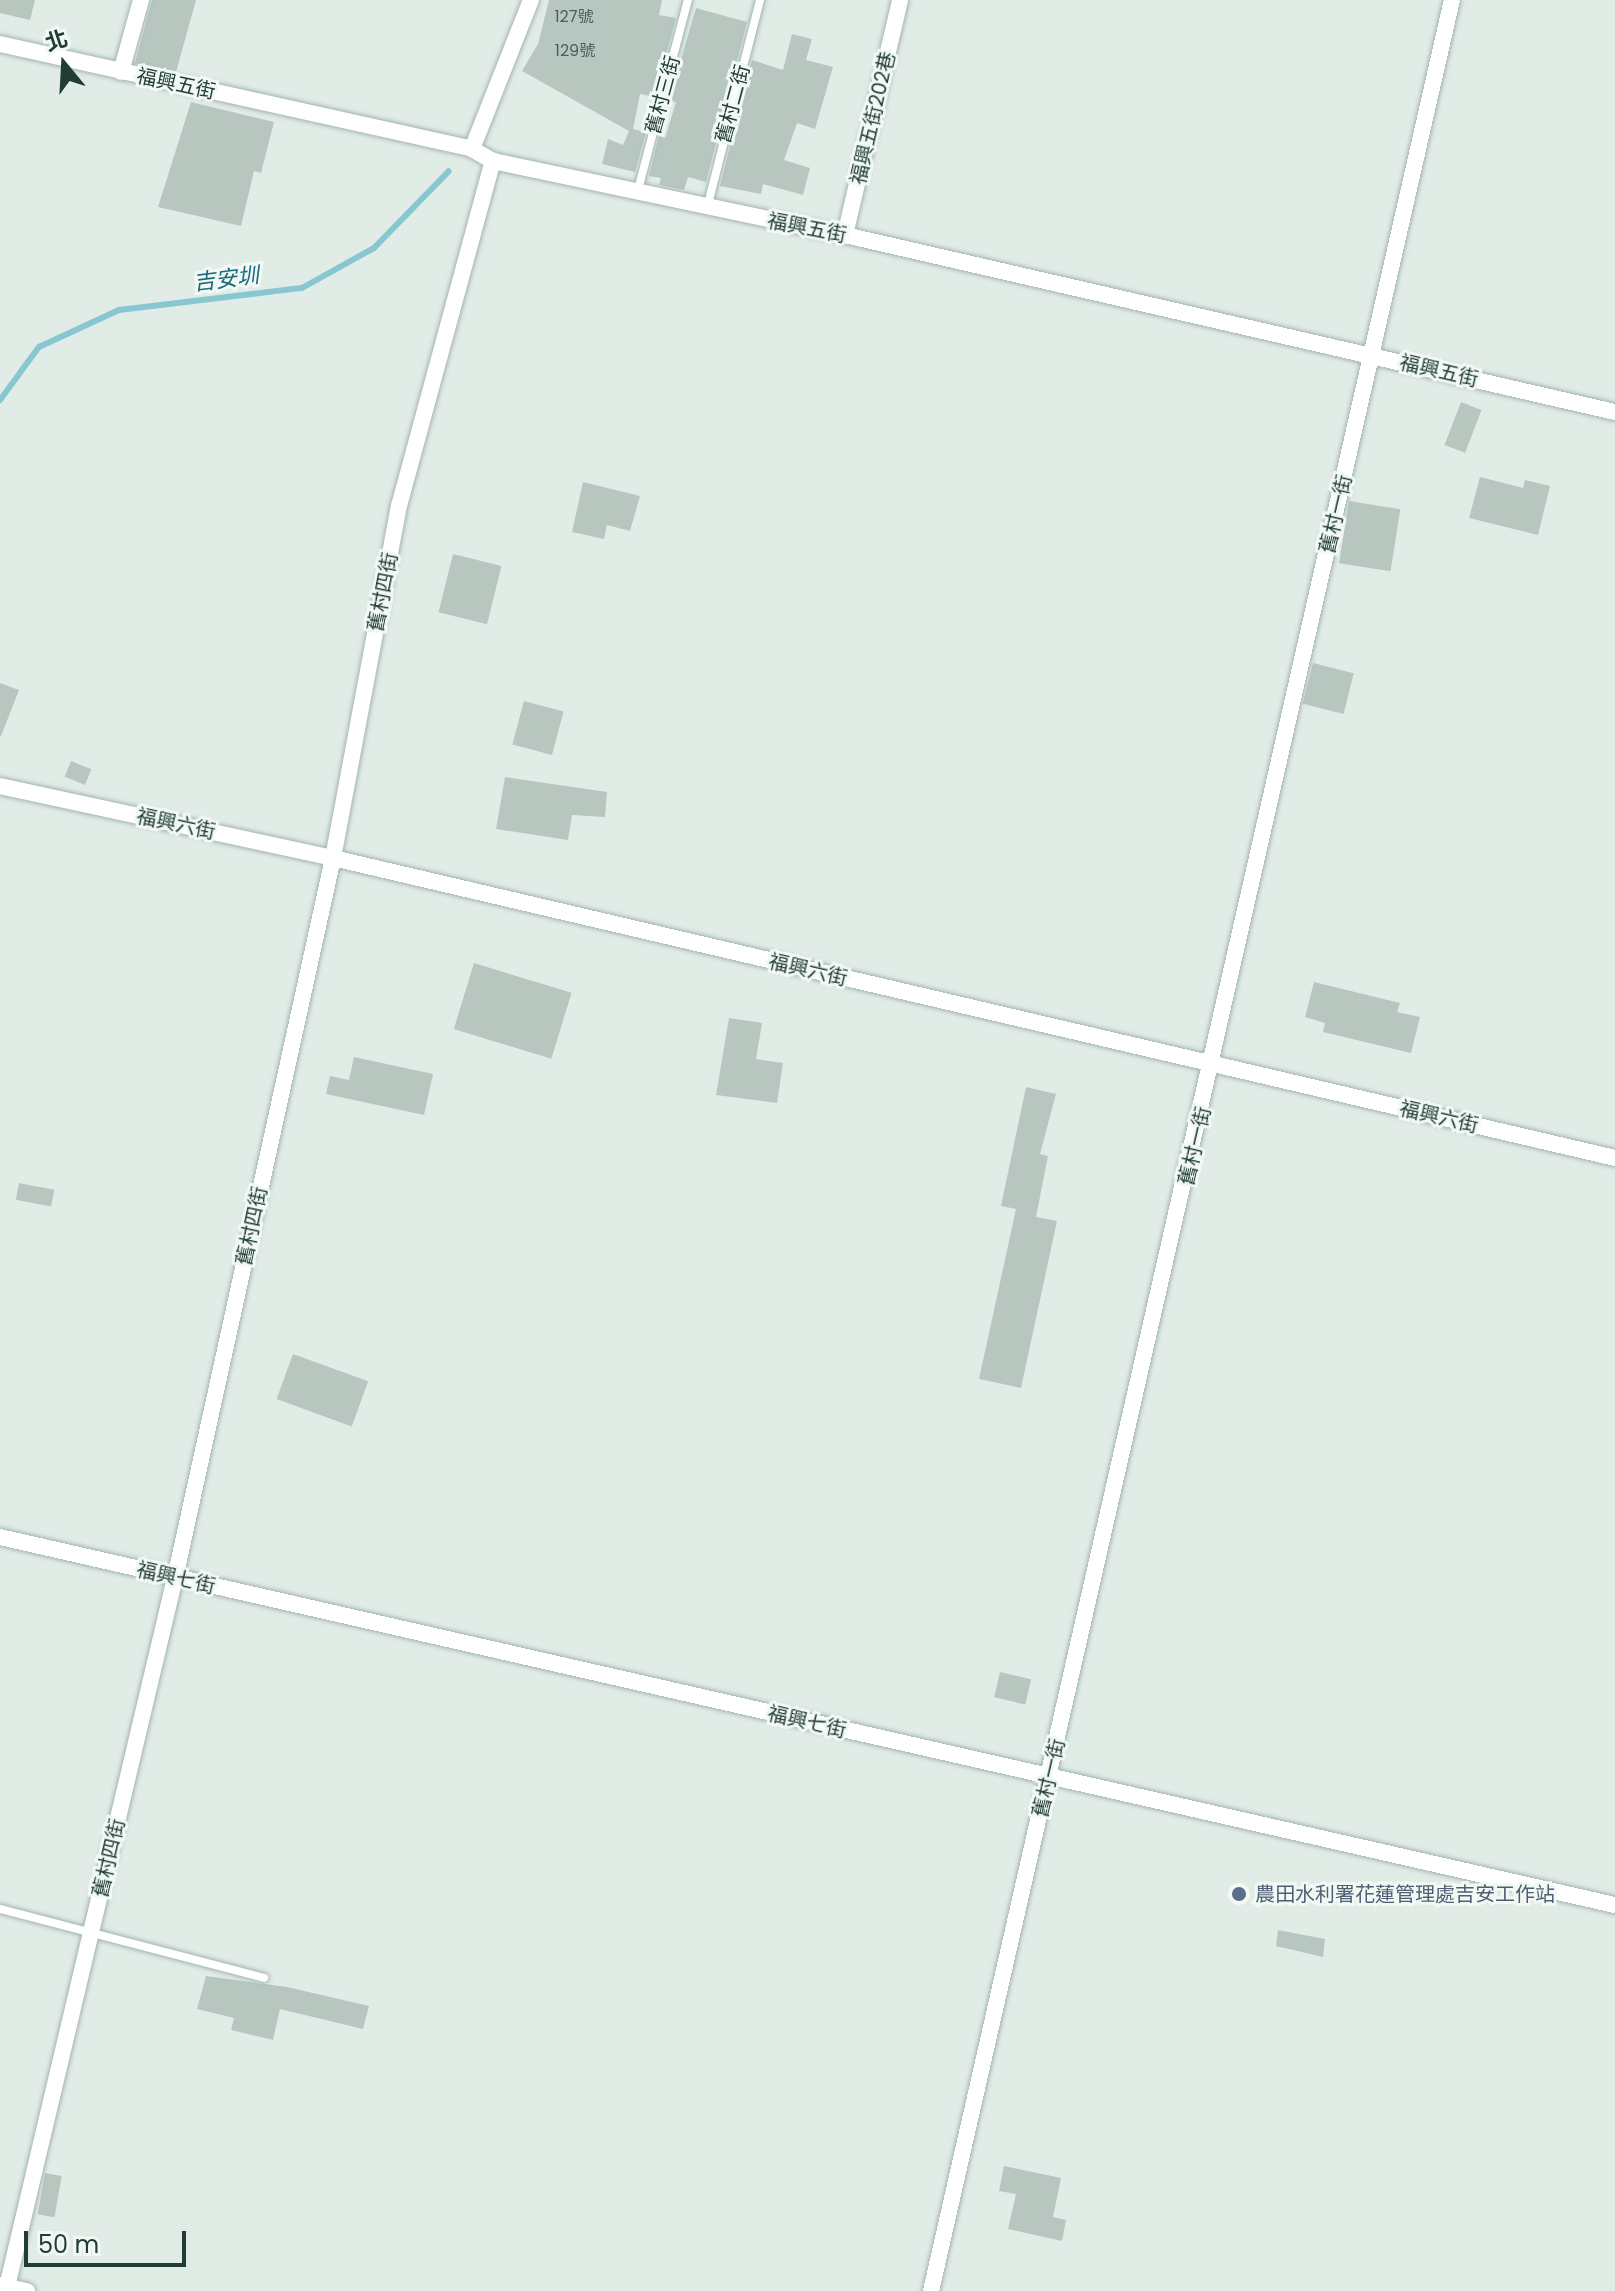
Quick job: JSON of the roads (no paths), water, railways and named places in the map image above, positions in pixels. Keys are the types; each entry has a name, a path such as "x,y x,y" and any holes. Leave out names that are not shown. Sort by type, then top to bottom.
{"street":[{"path":"121,72 141,0"},
{"path":"472,149 531,0"},
{"name":"福興五街202巷","path":"845,235 900,0"},
{"name":"舊村一街","path":"931,2291 1213,1065 1452,0"},
{"name":"福興五街","path":"0,44 472,149 493,161 638,190 706,209 845,235 1615,412"},
{"name":"舊村四街","path":"4,2287 175,1578 333,858 399,506 493,161"},
{"name":"福興六街","path":"0,786 333,858 1615,1158"},
{"name":"福興七街","path":"0,1537 1615,1905"},
{"path":"4,2287 27,2291"}],"lane":[{"name":"舊村三街","path":"638,190 688,0"},
{"name":"舊村二街","path":"706,209 760,0"},
{"path":"0,1909 264,1978"}],"waterway":[{"name":"吉安圳","path":"0,400 39,347 119,310 302,288 374,248 449,171"}],"place":[{"name":"農田水利署花蓮管理處吉安工作站","path":"1239,1894"}]}
